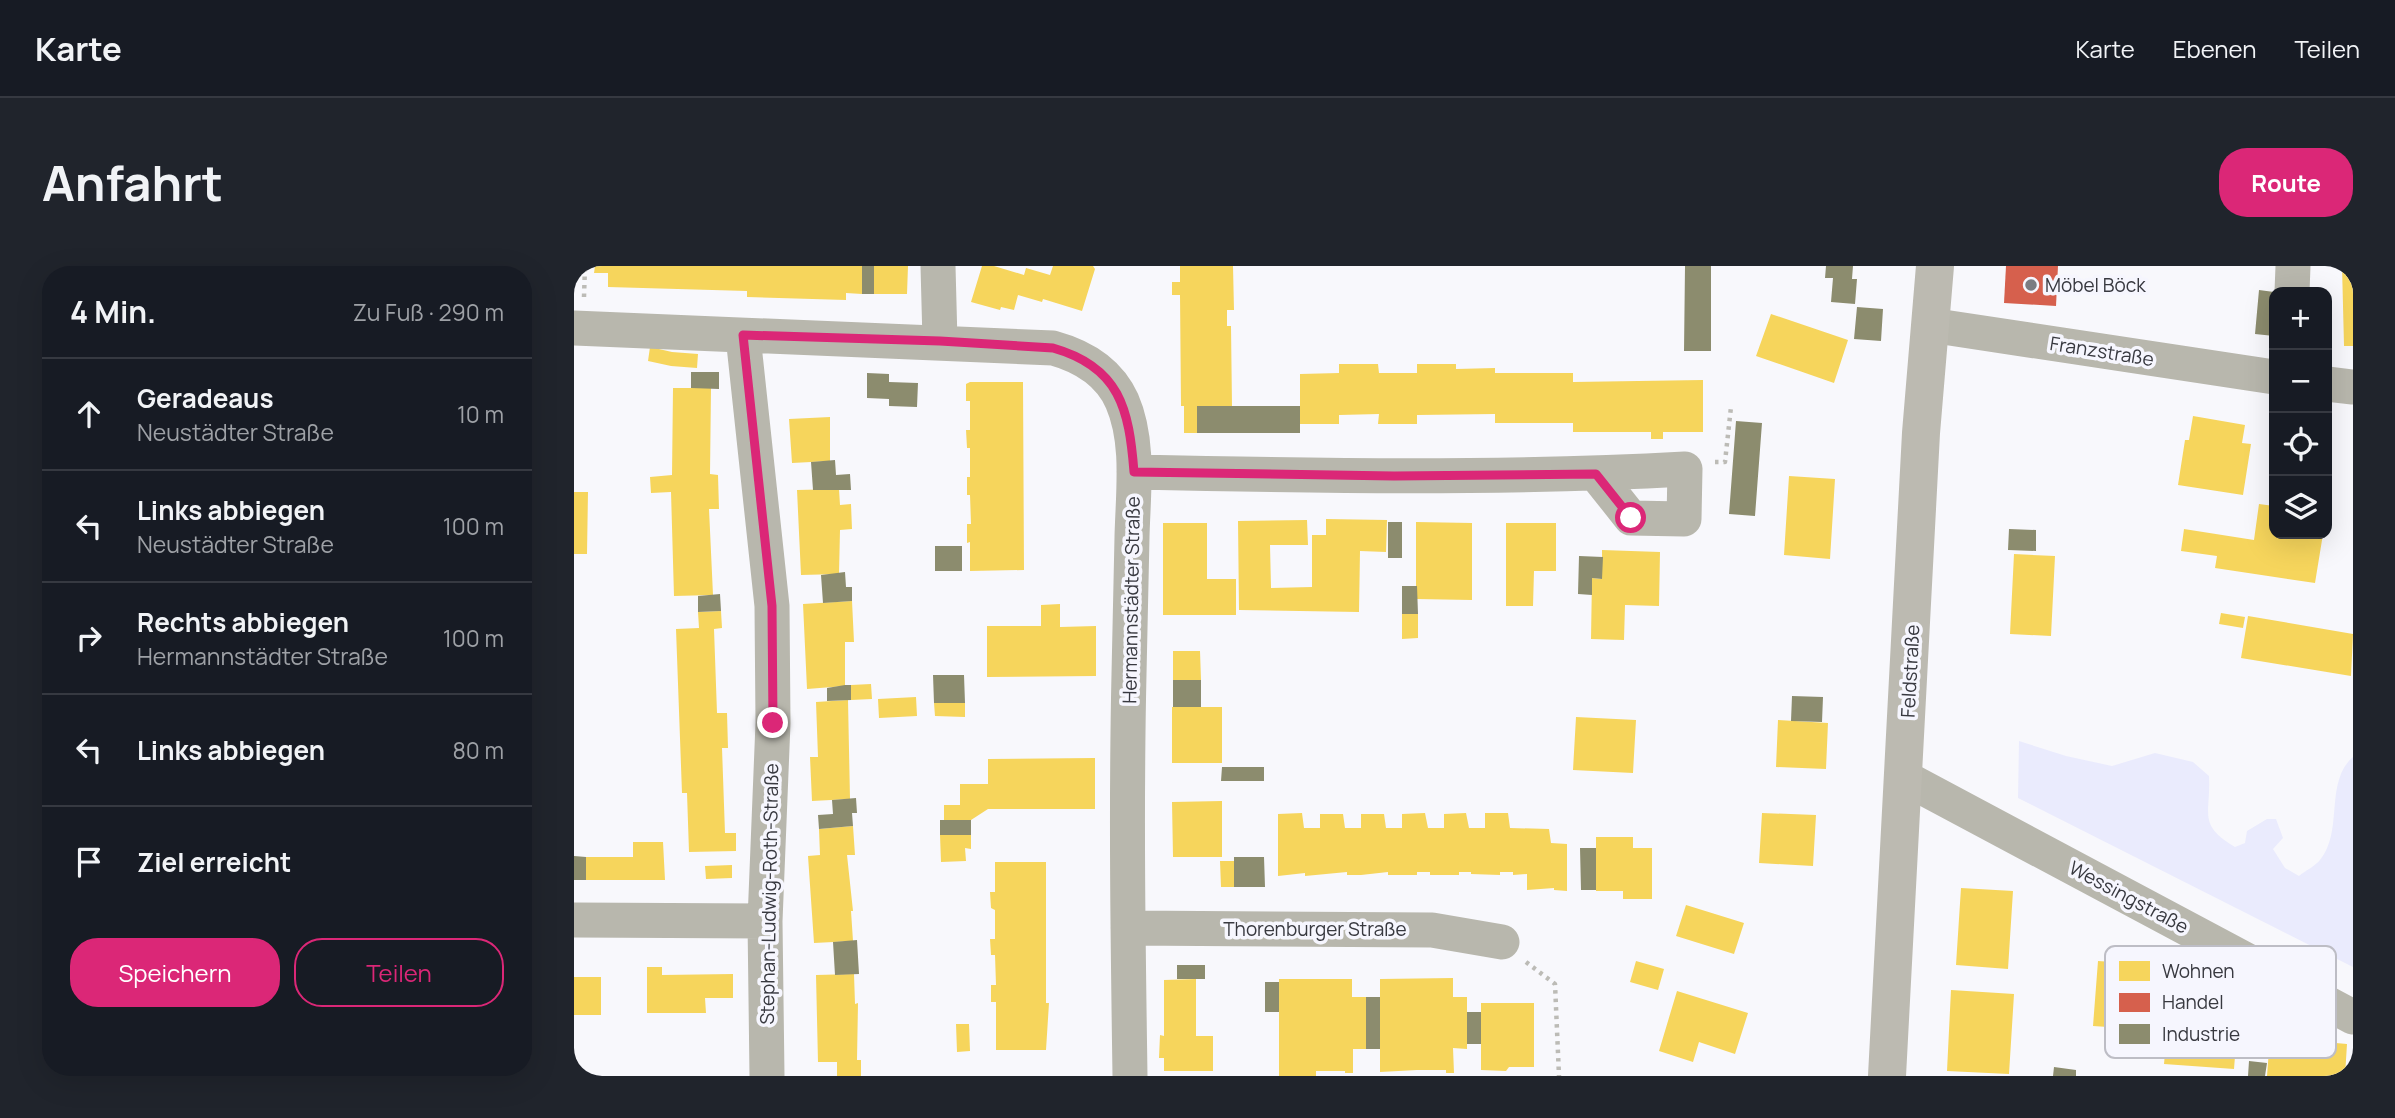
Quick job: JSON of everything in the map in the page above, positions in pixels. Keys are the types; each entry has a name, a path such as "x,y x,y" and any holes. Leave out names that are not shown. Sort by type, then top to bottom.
{"main road":[{"name":"Feldstraße","path":"1887,1076 1905,778 1921,433 1935,266"}],"street":[{"path":"938,266 940,341"},
{"path":"2292,287 2293,266"},
{"name":"Franzstraße","path":"1930,325 2269,376"},
{"name":"Hermannstädter Straße","path":"574,328 940,341 1053,348 1094,366 1105,375 1122,401 1130,430 1134,472 1128,710 1130,1076"},
{"name":"Stephan-Ludwig-Roth-Straße","path":"743,335 772,606 773,723 765,921 767,1076"},
{"path":"2332,385 2353,387"},
{"path":"1134,472 1394,476 1596,474 1685,469 1684,519 1631,518 1596,474"},
{"name":"Wessingstraße","path":"1905,778 2220,946"},
{"path":"574,920 765,921"},
{"name":"Thorenburger Straße","path":"1128,928 1433,930 1502,942"},
{"name":"Wessingstraße","path":"2336,1008 2353,1017"}],"path":[{"path":"1685,469 1693,462 1725,462 1731,407"},
{"path":"1502,942 1555,984 1559,1076"}],"shaded area":[{"path":"2019,741 2066,756 2112,766 2155,753 2193,762 2209,776 2208,818 2215,832 2235,847 2245,843 2247,831 2267,819 2276,819 2283,838 2273,849 2285,868 2299,876 2320,860 2327,848 2339,780 2344,767 2353,757 2353,967 2336,958 2336,946 2311,946 2018,798"}],"building: Wohnen":[{"path":"595,266 862,266 862,294 846,293 846,300 747,297 747,291 608,287 608,273 594,273"},
{"path":"874,266 908,266 907,294 874,294"},
{"path":"982,266 994,266 1024,275 1026,268 1050,275 1053,266 1093,266 1095,269 1082,311 1043,299 1042,302 1018,295 1014,310 1001,307 1000,310 971,302"},
{"path":"1180,266 1233,266 1234,310 1227,310 1227,326 1231,326 1232,406 1197,406 1197,433 1184,433 1184,406 1181,406 1180,295 1172,295 1172,282 1180,282"},
{"path":"2342,266 2353,266 2353,346 2344,346"},
{"path":"1771,314 1848,340 1834,383 1756,356"},
{"path":"650,347 698,354 697,368 648,361"},
{"path":"1339,364 1378,364 1379,373 1417,373 1417,364 1456,364 1456,369 1495,368 1495,373 1573,373 1573,382 1703,380 1703,432 1663,432 1663,439 1651,439 1651,432 1573,432 1573,423 1495,423 1495,414 1417,415 1417,424 1378,424 1379,414 1339,415 1339,424 1300,424 1300,374 1339,373"},
{"path":"1023,382 1024,570 970,571 967,524 971,524 967,477 970,477 970,448 967,448 966,430 970,430 970,401 966,401 966,384"},
{"path":"673,388 711,388 710,474 718,475 719,509 709,509 713,595 674,596 671,492 651,493 650,477 672,475"},
{"path":"2193,416 2245,425 2242,443 2251,444 2243,495 2178,485 2185,440 2189,440"},
{"path":"830,417 830,461 792,463 789,419"},
{"path":"1789,476 1835,479 1830,559 1784,555"},
{"path":"839,489 840,505 851,504 852,529 840,530 839,574 801,575 797,490"},
{"path":"574,492 588,492 587,554 574,554"},
{"path":"2259,504 2269,505 2269,539 2322,539 2315,583 2215,568 2217,556 2181,551 2184,529 2254,540"},
{"path":"1326,519 1387,520 1386,552 1360,551 1359,612 1239,610 1238,521 1307,520 1308,545 1270,545 1271,588 1312,587 1312,535 1326,535"},
{"path":"1416,522 1472,523 1472,600 1416,599"},
{"path":"1163,523 1207,523 1207,579 1236,579 1236,615 1163,615"},
{"path":"1506,523 1556,523 1556,571 1534,571 1533,606 1506,606"},
{"path":"1602,550 1660,552 1659,606 1625,605 1624,640 1591,639 1592,578 1602,579"},
{"path":"2014,554 2055,556 2051,636 2010,634"},
{"path":"852,601 854,642 845,642 845,686 807,689 803,604"},
{"path":"1060,604 1060,627 1096,626 1096,676 987,677 987,626 1041,626 1041,605"},
{"path":"721,611 722,628 714,629 717,713 727,713 728,748 722,748 725,833 736,833 736,851 689,852 687,793 682,793 676,629 699,628 698,612"},
{"path":"2221,613 2245,617 2243,628 2219,624"},
{"path":"1402,614 1418,614 1418,638 1402,639"},
{"path":"2248,616 2353,634 2351,676 2241,658"},
{"path":"1173,651 1200,651 1201,680 1173,680"},
{"path":"871,684 872,699 851,700 851,685"},
{"path":"916,697 917,716 879,718 878,699"},
{"path":"848,700 850,799 812,801 810,757 818,757 816,702"},
{"path":"934,703 965,703 965,717 935,716"},
{"path":"1172,707 1222,707 1222,763 1172,763"},
{"path":"1576,717 1636,720 1633,773 1573,770"},
{"path":"1778,720 1828,723 1826,769 1776,767"},
{"path":"1095,758 1095,809 988,809 971,820 944,820 944,805 960,805 960,784 988,784 988,759"},
{"path":"1222,801 1222,857 1173,857 1172,802"},
{"path":"1302,813 1304,828 1320,828 1320,814 1343,814 1345,828 1361,828 1361,814 1384,814 1386,828 1402,828 1402,814 1425,813 1428,828 1444,828 1444,814 1466,813 1469,828 1485,828 1485,813 1508,813 1510,828 1549,829 1551,843 1567,844 1567,891 1554,888 1527,890 1527,874 1513,875 1513,872 1500,872 1500,875 1459,872 1459,875 1430,875 1430,872 1417,872 1417,875 1388,875 1388,872 1347,875 1347,872 1278,876 1278,814"},
{"path":"1762,813 1816,815 1813,866 1759,863"},
{"path":"853,826 855,855 847,855 853,941 814,943 808,856 820,855 819,829"},
{"path":"940,835 971,835 971,849 965,848 966,861 941,862"},
{"path":"1596,837 1633,837 1633,848 1652,848 1652,899 1623,899 1623,891 1596,891"},
{"path":"633,842 663,842 665,880 586,880 586,857 633,857"},
{"path":"1220,861 1234,861 1234,887 1221,887"},
{"path":"995,862 1046,862 1046,1003 1049,1003 1046,1050 996,1050 996,1002 991,1002 991,985 996,985 995,955 991,955 990,939 995,939 995,910 991,908 990,892 995,892"},
{"path":"732,865 732,878 706,879 705,866"},
{"path":"1961,888 2013,891 2008,969 1956,965"},
{"path":"1686,905 1744,923 1734,954 1676,936"},
{"path":"1636,961 1664,969 1658,990 1630,982"},
{"path":"2098,961 2105,961 2105,1027 2093,1026"},
{"path":"647,967 662,967 662,975 733,974 733,998 705,998 706,1013 647,1013"},
{"path":"854,974 855,1004 858,1003 857,1060 861,1060 861,1076 837,1076 837,1062 818,1062 816,975"},
{"path":"574,977 601,977 601,1015 574,1015"},
{"path":"1453,978 1453,997 1467,997 1467,1049 1453,1048 1454,1073 1446,1073 1446,1070 1380,1072 1380,979"},
{"path":"1196,979 1196,1036 1213,1036 1213,1071 1164,1071 1164,1058 1159,1058 1160,1035 1164,1036 1164,980"},
{"path":"1279,979 1352,979 1352,997 1366,997 1366,1049 1353,1049 1353,1073 1316,1071 1316,1076 1279,1076"},
{"path":"1951,990 2014,994 2009,1074 1947,1071"},
{"path":"1677,991 1748,1013 1735,1054 1699,1042 1693,1062 1659,1051"},
{"path":"1481,1003 1534,1003 1534,1067 1509,1067 1506,1071 1481,1070"},
{"path":"956,1024 969,1024 970,1051 957,1052"},
{"path":"2336,1043 2347,1044 2345,1076 2267,1076 2268,1058 2336,1058"},
{"path":"2165,1058 2235,1058 2234,1069 2164,1064"}],"building: Handel":[{"name":"Möbel Böck","path":"2006,266 2058,266 2056,306 2004,303"}],"building: Industrie":[{"path":"862,266 874,266 874,294 862,294"},
{"path":"1685,266 1711,266 1711,351 1684,351"},
{"path":"1826,266 1853,266 1852,279 1857,279 1855,304 1831,302 1833,278 1825,278"},
{"path":"2259,290 2269,291 2269,335 2255,334"},
{"path":"1857,307 1883,309 1881,341 1854,339"},
{"path":"691,372 719,372 719,389 691,388"},
{"path":"867,373 889,374 889,382 918,383 917,407 889,406 889,399 867,398"},
{"path":"1197,406 1300,406 1300,433 1197,433"},
{"path":"1736,421 1762,423 1755,516 1729,514"},
{"path":"835,460 836,475 850,474 851,490 813,490 811,462"},
{"path":"1388,522 1402,522 1402,558 1388,558"},
{"path":"2009,529 2036,530 2036,551 2008,550"},
{"path":"935,546 962,546 962,571 935,571"},
{"path":"1579,556 1603,557 1602,579 1592,578 1592,595 1578,594"},
{"path":"845,572 846,587 852,587 852,601 823,603 821,575"},
{"path":"1402,586 1417,586 1418,614 1402,614"},
{"path":"720,594 721,611 698,612 698,596"},
{"path":"933,675 964,675 965,703 934,703"},
{"path":"1173,680 1201,680 1201,707 1173,707"},
{"path":"851,685 851,700 827,701 827,688"},
{"path":"1792,696 1823,697 1822,722 1791,721"},
{"path":"1222,767 1264,767 1264,781 1221,781"},
{"path":"856,798 857,813 852,813 853,826 819,829 818,815 833,814 832,800"},
{"path":"940,820 971,820 971,835 940,835"},
{"path":"1580,848 1596,848 1596,890 1581,890"},
{"path":"574,856 586,857 586,880 574,880"},
{"path":"1234,857 1264,857 1265,887 1234,887"},
{"path":"857,940 859,974 835,975 833,942"},
{"path":"1177,965 1205,965 1205,979 1177,979"},
{"path":"1265,982 1279,982 1279,1012 1265,1012"},
{"path":"1366,997 1380,997 1380,1049 1366,1049"},
{"path":"1467,1012 1481,1012 1481,1044 1467,1044"},
{"path":"2249,1061 2267,1063 2265,1076 2248,1076"},
{"path":"2054,1067 2076,1070 2076,1076 2053,1076"}],"place":[{"name":"Möbel Böck","path":"2031,285"}],"route":[{"path":"773,723 772,606 743,335 940,341 1053,348 1067,352 1105,375 1122,401 1130,430 1134,472 1394,476 1596,474 1631,518"}]}
